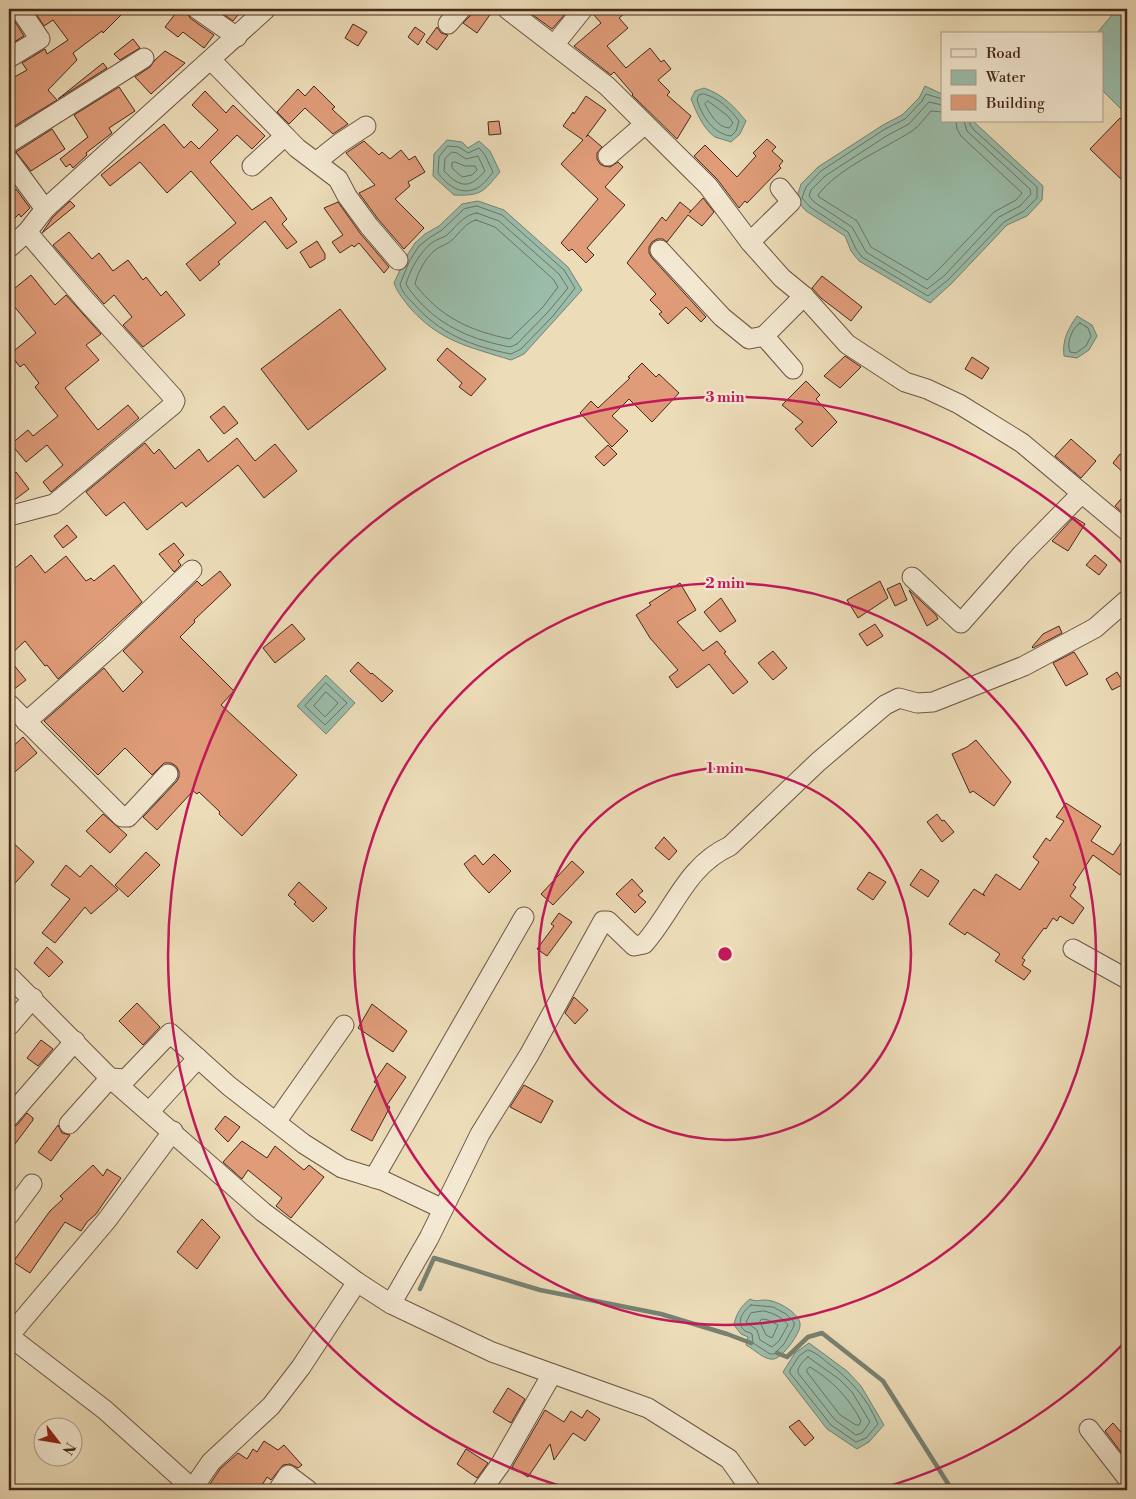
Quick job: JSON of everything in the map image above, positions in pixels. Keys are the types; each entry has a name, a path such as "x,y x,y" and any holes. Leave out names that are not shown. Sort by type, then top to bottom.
{"street":[{"path":"198,9 237,37"},
{"path":"9,248 27,232 45,209 266,9"},
{"path":"448,24 460,9"},
{"path":"506,9 607,86 708,186 750,242 782,278 804,296 847,344 905,382 927,389 959,404 1022,443 1127,531"},
{"path":"554,45 583,9"},
{"path":"9,58 40,38 18,13"},
{"path":"9,143 144,58"},
{"path":"211,60 285,136 338,179 347,196 398,260"},
{"path":"608,156 645,124"},
{"path":"316,162 366,126"},
{"path":"252,166 285,136"},
{"path":"9,160 45,209"},
{"path":"750,242 791,202 780,188"},
{"path":"9,516 54,504 173,405 175,401 27,232"},
{"path":"660,250 722,317 749,338 764,336 804,296"},
{"path":"764,336 793,369"},
{"path":"912,577 961,623 1022,554 1082,493"},
{"path":"26,722 113,645 192,570"},
{"path":"391,1304 429,1238 480,1134 528,1055 603,921 608,921 634,946 644,944 693,874 704,862 714,854 730,846 818,762 885,705 899,698 917,703 933,702 1024,666 1095,628 1127,600"},
{"path":"9,704 122,817 128,817 168,774"},
{"path":"374,1178 524,917"},
{"path":"1073,949 1127,979"},
{"path":"9,976 33,998 110,1078 173,1131 263,1212 357,1282 391,1304 492,1352 648,1408 729,1459 751,1490"},
{"path":"9,1026 33,998"},
{"path":"276,1122 344,1024"},
{"path":"110,1078 126,1080 170,1033 229,1086 304,1144 342,1168 384,1181 444,1209"},
{"path":"9,1117 75,1041"},
{"path":"150,1111 198,1058"},
{"path":"69,1124 110,1078"},
{"path":"173,1131 107,1220 9,1336 106,1410 193,1489 212,1462 271,1406 300,1367 357,1282"},
{"path":"9,1215 32,1184"},
{"path":"482,1490 500,1465 552,1374"},
{"path":"1089,1429 1127,1478"},
{"path":"278,1490 288,1475 308,1490"}],"water":[{"path":"1117,9 1127,9 1127,115 1104,92 1104,32 1098,32"},
{"path":"925,86 941,94 941,122 974,122 1043,186 1042,200 1027,216 1007,225 951,284 930,303 859,261 851,251 845,236 806,211 796,200 801,184 818,167 902,115 919,98"},
{"path":"704,88 727,101 746,121 740,134 731,142 715,137 703,125 691,99 695,91"},
{"path":"447,140 462,142 468,148 479,141 490,151 500,172 481,191 471,195 454,195 433,176 434,154"},
{"path":"478,201 504,210 568,267 582,290 524,354 511,360 469,347 434,329 411,309 399,294 394,283 415,243 425,234 439,226 462,204"},
{"path":"1077,316 1092,325 1097,336 1089,350 1077,358 1064,356 1066,335"},
{"path":"326,675 355,703 326,734 297,706"},
{"path":"750,1299 756,1301 768,1300 778,1303 792,1312 800,1322 799,1330 794,1340 782,1354 774,1359 763,1357 746,1345 748,1337 741,1334 734,1325 739,1310"},
{"path":"809,1343 847,1371 861,1386 884,1425 869,1442 857,1449 827,1429 783,1372 795,1353"}],"building":[{"path":"9,9 24,36 9,45"},
{"path":"33,9 127,9 103,33 102,31 73,53 77,60 48,90 57,100 13,127 9,120 9,80 27,70 22,63 45,49 47,54 68,40 53,20 44,26"},
{"path":"179,9 186,9 190,18 214,35 204,48 183,32 178,37 165,27"},
{"path":"216,9 243,9 233,21"},
{"path":"472,9 494,9 477,33 463,23 470,16"},
{"path":"525,9 560,9 566,13 552,29"},
{"path":"594,9 630,9 619,18 628,28 607,46 626,68 650,48 661,62 664,60 671,69 658,80 670,92 667,95 691,116 677,139 632,95 614,72 611,75 574,46 601,23 593,14"},
{"path":"353,24 367,32 358,46 345,38"},
{"path":"415,27 425,34 418,45 408,37"},
{"path":"437,27 441,33 448,35 437,50 426,42"},
{"path":"133,39 140,48 120,60 114,54"},
{"path":"165,51 185,63 151,94 135,77 150,67"},
{"path":"103,63 107,68 58,99"},
{"path":"314,86 335,107 332,109 348,124 333,134 305,108 289,124 277,112 298,89 305,96"},
{"path":"119,87 135,111 109,128 112,133 86,153 87,155 73,168 70,164 66,167 60,159 88,137 74,115"},
{"path":"205,91 226,113 233,105 265,136 252,149 237,135 210,162 252,210 271,197 287,219 282,224 297,242 287,249 265,221 218,262 220,264 200,281 186,264 236,223 191,171 167,193 140,162 110,186 101,175 164,124 184,148 191,141 199,149 218,130 192,105"},
{"path":"586,96 606,110 586,137 588,135 602,147 597,153 597,159 600,164 610,167 618,162 623,167 605,187 625,205 587,248 594,255 586,263 572,249 569,251 561,243 598,199 561,164 583,140 563,126"},
{"path":"1120,118 1127,126 1127,185 1090,149"},
{"path":"499,121 501,134 489,135 488,122"},
{"path":"52,129 65,149 31,171 16,152"},
{"path":"767,139 776,147 772,151 783,161 779,166 781,168 747,203 745,201 739,208 717,179 694,156 705,145 737,177 756,156 753,153"},
{"path":"364,141 379,155 382,152 390,159 401,150 409,160 415,156 425,172 408,182 410,186 395,199 424,228 404,249 359,193 375,185 346,153"},
{"path":"16,189 30,208 21,217 19,214 9,224 9,196"},
{"path":"703,198 714,212 702,226 688,215 667,242 663,239 657,239 652,242 649,247 649,253 706,317 701,322 686,307 668,324 659,314 662,312 650,300 656,294 627,263 662,217 666,221 680,202 691,211"},
{"path":"70,201 75,206 42,233 53,217"},
{"path":"338,202 360,233 389,267 384,273 359,243 340,253 332,242 343,235 324,208"},
{"path":"69,232 92,259 99,253 113,271 128,260 143,280 146,277 161,296 166,291 185,315 143,347 123,325 132,317 114,295 104,304 53,245"},
{"path":"317,241 325,254 325,259 310,268 300,252"},
{"path":"31,275 55,305 66,295 101,334 86,345 99,360 65,388 98,430 128,405 139,418 51,492 43,482 63,465 47,445 26,462 11,444 28,430 33,436 58,416 35,387 39,383 24,364 20,367 10,354 36,333 9,300 9,293"},
{"path":"822,276 862,307 851,321 821,298 812,288"},
{"path":"340,309 386,369 308,430 261,369"},
{"path":"447,348 486,379 471,396 459,387 462,383 437,360"},
{"path":"845,356 861,367 840,388 824,376"},
{"path":"972,357 989,368 982,379 965,369"},
{"path":"642,363 656,377 659,374 679,393 652,422 629,399 612,416 628,431 612,447 580,413 591,401 598,408 630,378 628,377"},
{"path":"806,381 820,395 816,399 837,422 812,447 795,429 803,422 782,405"},
{"path":"224,406 238,423 224,434 210,417"},
{"path":"237,438 255,461 275,444 297,471 264,498 238,465 186,507 182,502 147,530 124,502 106,516 86,492 145,443 154,454 159,449 175,469 199,449 208,462"},
{"path":"1071,439 1096,461 1081,478 1055,456"},
{"path":"608,445 617,454 604,466 595,457"},
{"path":"1120,454 1127,460 1127,476 1113,463"},
{"path":"16,472 29,489 9,504 9,478"},
{"path":"1127,492 1127,517 1115,506"},
{"path":"1074,517 1085,524 1068,551 1052,541"},
{"path":"67,525 77,537 63,548 54,536"},
{"path":"174,543 184,555 178,561 181,565 174,572 159,554"},
{"path":"31,555 45,573 66,556 86,581 91,578 94,581 114,565 142,602 58,679 25,641 9,656 9,573"},
{"path":"1095,555 1107,565 1099,575 1086,565"},
{"path":"220,571 231,585 194,620 195,622 180,637 234,691 221,705 297,775 242,836 199,792 197,794 193,791 157,830 143,817 177,781 179,771 176,766 171,763 164,763 152,775 125,748 98,775 44,721 104,668 123,692 143,672 123,651 197,581 202,586"},
{"path":"880,581 888,598 858,618 847,600"},
{"path":"680,583 696,610 677,622 703,651 717,641 726,652 724,653 748,682 733,694 709,664 677,688 669,677 678,670 650,638 636,615 651,605 649,603"},
{"path":"900,583 907,600 895,606 887,589"},
{"path":"909,590 936,615 938,619 927,626"},
{"path":"721,598 736,621 720,632 704,612"},
{"path":"292,624 305,639 275,663 263,648"},
{"path":"875,624 883,636 867,646 859,634"},
{"path":"1059,626 1062,633 1032,647 1043,634"},
{"path":"773,651 787,668 773,680 758,663"},
{"path":"1074,652 1088,674 1066,686 1053,663"},
{"path":"9,659 26,680 9,693"},
{"path":"358,662 393,691 382,702 350,671"},
{"path":"1117,672 1124,684 1112,690 1106,679"},
{"path":"23,737 37,753 9,777 9,750"},
{"path":"976,740 1011,782 994,806 973,791 970,793 952,754 967,747"},
{"path":"1066,803 1101,826 1091,841 1113,855 1127,834 1127,865 1120,875 1093,855 1073,885 1076,887 1070,896 1084,908 1073,924 1060,916 1057,921 1053,918 1046,929 1044,928 1022,958 1025,960 1022,965 1031,971 1024,980 995,961 1000,954 967,932 965,935 949,924 974,889 985,896 983,894 996,874 1020,890 1039,862 1033,857 1046,838 1050,841 1064,821 1056,817"},
{"path":"103,814 127,835 110,853 86,831"},
{"path":"937,814 954,832 942,842 927,822"},
{"path":"664,837 677,851 669,860 655,848"},
{"path":"9,839 34,862 9,890"},
{"path":"146,852 160,865 128,897 115,885"},
{"path":"494,854 511,871 489,893 464,864 475,855 483,865"},
{"path":"572,861 584,872 553,905 541,894"},
{"path":"66,865 80,877 91,865 118,890 91,914 85,907 55,943 42,933 70,899 51,885"},
{"path":"921,869 939,881 928,897 910,885"},
{"path":"869,872 886,882 873,900 857,889"},
{"path":"632,879 643,891 638,895 646,902 635,913 616,894"},
{"path":"299,882 327,908 313,922 294,904 296,902 288,895"},
{"path":"559,913 572,922 547,956 537,949 554,926 551,924"},
{"path":"47,947 63,962 49,977 34,963"},
{"path":"574,997 588,1010 575,1024 565,1013"},
{"path":"137,1003 160,1027 143,1045 119,1021"},
{"path":"372,1004 407,1031 393,1052 358,1028"},
{"path":"41,1040 53,1049 38,1066 27,1058"},
{"path":"387,1063 406,1077 387,1105 390,1107 372,1141 351,1130 377,1084 374,1082"},
{"path":"524,1085 553,1101 541,1123 510,1107"},
{"path":"27,1113 33,1120 9,1152 9,1128 17,1125"},
{"path":"225,1116 240,1127 228,1142 215,1129"},
{"path":"58,1125 62,1133 70,1135 51,1161 38,1152"},
{"path":"242,1141 267,1158 275,1146 304,1170 309,1165 324,1177 291,1218 276,1206 282,1198 248,1170 242,1179 223,1162"},
{"path":"93,1165 103,1176 107,1169 121,1178 96,1214 81,1231 65,1222 30,1273 13,1262 50,1211 63,1199 60,1196"},
{"path":"202,1219 220,1237 197,1269 177,1252"},
{"path":"508,1388 525,1399 511,1423 493,1412"},
{"path":"545,1410 564,1422 571,1411 582,1418 587,1410 600,1419 585,1441 573,1433 554,1460 550,1444 528,1477 512,1467"},
{"path":"799,1420 814,1438 805,1446 789,1427"},
{"path":"1113,1423 1127,1439 1127,1460 1105,1431"},
{"path":"264,1441 278,1450 284,1445 302,1465 298,1468 290,1464 283,1465 271,1480 267,1477 259,1490 206,1490 220,1469 238,1453 247,1459 253,1449 257,1452"},
{"path":"466,1449 488,1463 477,1478 457,1464"}],"waterway":[{"path":"420,1289 434,1258 540,1290 661,1314 751,1343"},
{"path":"777,1353 787,1357 808,1337 822,1333 883,1381 952,1490"}]}
